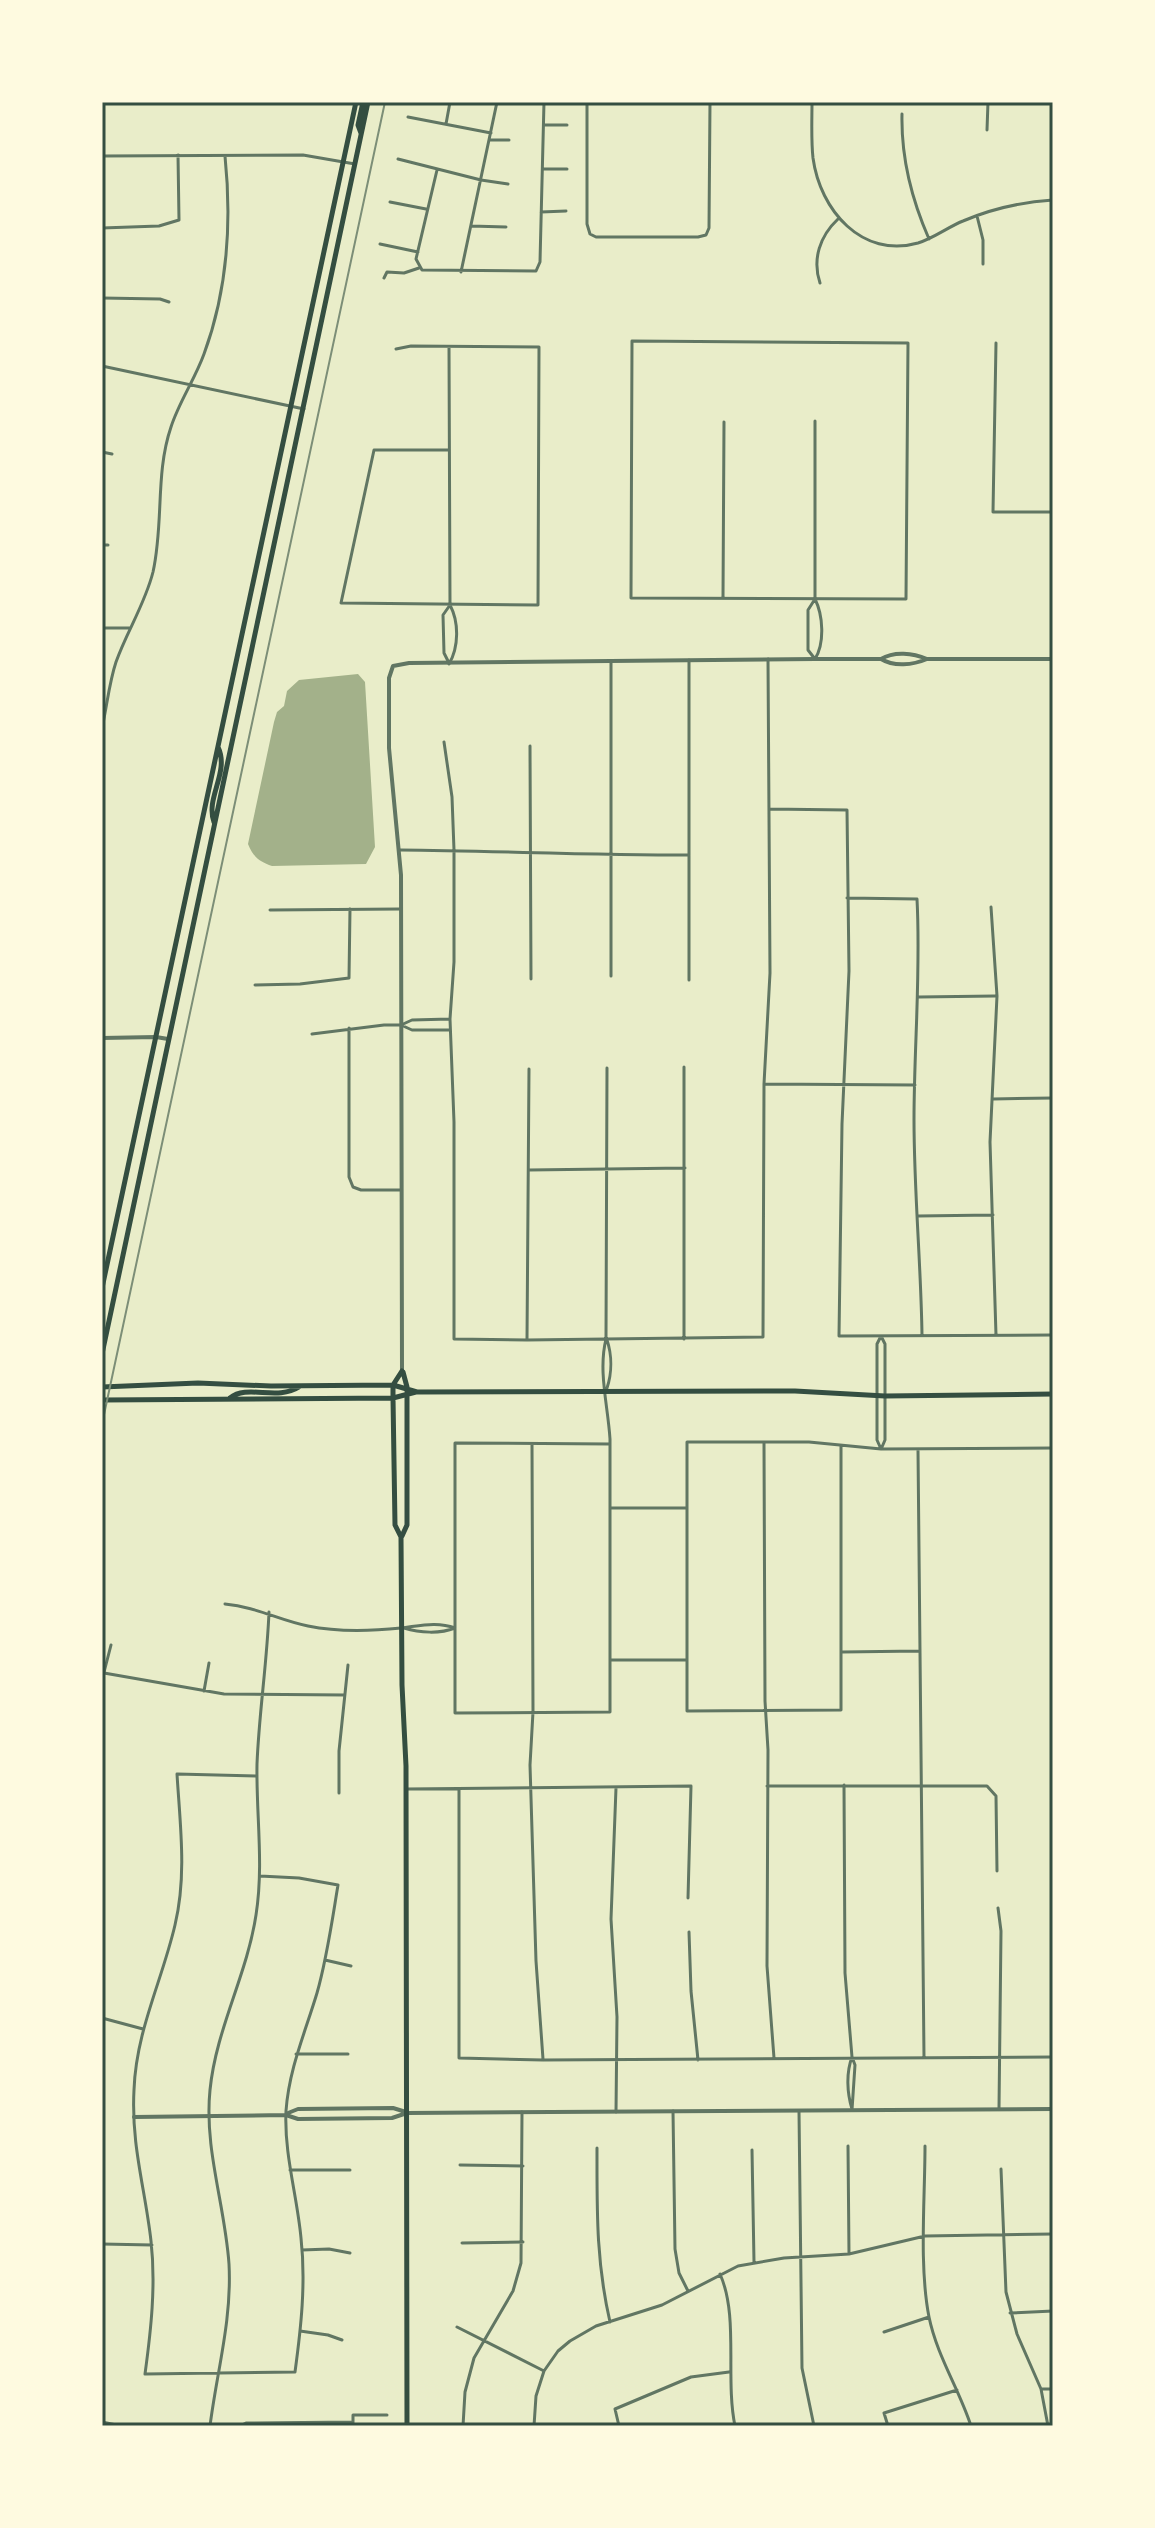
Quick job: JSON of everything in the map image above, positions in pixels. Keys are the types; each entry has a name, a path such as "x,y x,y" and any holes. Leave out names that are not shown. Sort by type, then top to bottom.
{"main road":[{"path":"102,1288 104,1264 156,1037 356,102"},
{"path":"102,1354 362,134 366,102"},
{"path":"215,823 212,817 214,801 222,767 218,747"},
{"path":"402,1371 393,1385 393,1398 395,1525 401,1537 406,1789 407,2426"},
{"path":"401,1537 407,1525 407,1387 402,1371"},
{"path":"102,1387 393,1385 417,1392"},
{"path":"230,1398 238,1393 287,1393 300,1386"},
{"path":"102,1400 393,1398 417,1392 795,1391 881,1396 1053,1394"}],"street":[{"path":"446,124 450,102"},
{"path":"461,272 497,102"},
{"path":"437,170 418,252 418,266 425,272 533,272 538,269 544,169 544,102"},
{"path":"587,102 587,224 590,234 596,237 698,237 706,235 709,228 710,102"},
{"path":"812,102 816,171 825,197 838,219 854,233 882,244 907,245 1011,205 1053,200"},
{"path":"987,130 988,102"},
{"path":"902,114 908,182 929,239"},
{"path":"408,117 491,133"},
{"path":"544,125 567,125"},
{"path":"489,140 509,140"},
{"path":"102,228 159,226 179,220 178,155"},
{"path":"102,156 303,155 355,164"},
{"path":"102,728 115,664 145,600 153,571 159,534 158,496 162,459 171,425 204,355 221,296 229,246 230,206 225,156"},
{"path":"398,159 508,184"},
{"path":"544,169 567,169"},
{"path":"390,202 427,209"},
{"path":"541,212 566,211"},
{"path":"977,216 983,240 983,264"},
{"path":"820,283 816,264 820,245 824,235 838,219"},
{"path":"471,226 506,227"},
{"path":"380,244 418,252"},
{"path":"384,278 387,272 404,273 418,266"},
{"path":"102,298 160,299 169,302"},
{"path":"632,341 908,343 906,599 723,598 631,598 632,341"},
{"path":"996,343 993,512 1053,512"},
{"path":"396,349 411,346 539,347 538,605 341,603 374,450 449,450"},
{"path":"449,347 450,605 456,615 456,653 449,664"},
{"path":"102,366 304,409"},
{"path":"815,421 815,599 821,610 820,650 815,659"},
{"path":"723,598 724,422"},
{"path":"102,452 112,454"},
{"path":"102,545 108,545"},
{"path":"815,599 808,610 808,650 815,659"},
{"path":"449,664 444,653 443,615 450,605"},
{"path":"102,628 130,628"},
{"path":"808,630 820,630"},
{"path":"444,633 456,633"},
{"path":"402,1371 400,850 389,748 389,678 393,666 409,663 881,659 889,655 917,654 927,659"},
{"path":"444,742 452,797 454,850 454,962 450,1030 454,1122 454,1339 763,1337 764,1084 770,973 768,659"},
{"path":"881,659 889,664 917,664 927,659 1053,659"},
{"path":"689,660 689,980"},
{"path":"611,662 611,976"},
{"path":"530,746 531,979"},
{"path":"769,809 847,810 849,971 843,1085 839,1336 1053,1335"},
{"path":"400,850 689,855"},
{"path":"847,898 917,899 919,997 914,1172 922,1335"},
{"path":"991,907 997,996 991,1099 996,1335"},
{"path":"255,985 349,978 350,909"},
{"path":"270,910 400,909"},
{"path":"919,997 997,996"},
{"path":"312,1034 401,1025 412,1020 450,1019"},
{"path":"401,1025 412,1030 450,1030"},
{"path":"349,1028 349,1177 353,1187 361,1190 401,1190"},
{"path":"102,1038 168,1039"},
{"path":"684,1067 684,1339"},
{"path":"607,1068 606,1339 603,1350 610,1444 610,1712 455,1713 455,1443 610,1444"},
{"path":"527,1340 529,1069"},
{"path":"764,1084 915,1085"},
{"path":"991,1099 1053,1098"},
{"path":"529,1170 685,1168"},
{"path":"918,1216 993,1215"},
{"path":"881,1336 877,1344 881,1396"},
{"path":"881,1336 885,1344 877,1440 881,1449"},
{"path":"841,1446 841,1710 687,1711 687,1442 809,1442 918,1450 1053,1448"},
{"path":"764,1442 767,1966 774,2058"},
{"path":"532,1444 531,1788 536,1961 543,2060"},
{"path":"918,1450 924,2057"},
{"path":"610,1508 686,1508"},
{"path":"225,1604 269,1612 324,1628 402,1628 415,1624 446,1624 455,1628"},
{"path":"210,2426 227,2326 229,2262 224,2216 210,2147 209,2115 213,2067 246,1963 256,1916 261,1838 257,1776 269,1612"},
{"path":"102,1680 111,1645"},
{"path":"842,1652 919,1651"},
{"path":"610,1660 687,1660"},
{"path":"204,1691 209,1663"},
{"path":"339,1793 339,1751 348,1665"},
{"path":"104,1673 204,1691 345,1695"},
{"path":"257,1776 177,1774 182,1890 167,1955 143,2029 133,2090 135,2151 152,2245 153,2315 145,2374 295,2372 300,2331 302,2250 290,2170 286,2115 296,2054 325,1960 338,1885 299,1878 260,1876"},
{"path":"844,1785 845,1983 852,2057 848,2066 852,2110"},
{"path":"767,1786 983,1785 992,1789 996,1802 997,1871"},
{"path":"406,1789 691,1786 688,1898"},
{"path":"616,1788 611,1911 617,2017 616,2112"},
{"path":"459,1789 459,2058 698,2060 1053,2057"},
{"path":"998,1908 1001,1931 999,2109"},
{"path":"689,1932 698,2060"},
{"path":"325,1960 351,1966"},
{"path":"102,2018 143,2029"},
{"path":"296,2054 348,2054"},
{"path":"286,2115 298,2109 393,2108 407,2113"},
{"path":"134,2117 286,2115 298,2119 392,2118 407,2113 1053,2109"},
{"path":"799,2110 802,2368 814,2426"},
{"path":"673,2111 675,2249 679,2273 688,2291"},
{"path":"463,2426 468,2379 482,2340 517,2282 523,2242 522,2112"},
{"path":"848,2146 849,2254"},
{"path":"925,2146 929,2317 941,2357 971,2426"},
{"path":"597,2148 597,2245 610,2322"},
{"path":"752,2150 754,2262"},
{"path":"460,2165 523,2166"},
{"path":"1001,2169 1003,2268 1010,2313 1041,2389 1048,2426"},
{"path":"290,2170 350,2170"},
{"path":"534,2426 536,2396 544,2371 558,2351 583,2332 649,2311 720,2274 754,2262 849,2254 925,2236 1053,2234"},
{"path":"462,2243 523,2242"},
{"path":"102,2244 152,2245"},
{"path":"302,2250 329,2249 350,2253"},
{"path":"720,2274 729,2304 729,2372 735,2426"},
{"path":"1010,2313 1053,2311"},
{"path":"884,2332 929,2317"},
{"path":"457,2327 544,2371"},
{"path":"300,2331 342,2340"},
{"path":"619,2426 615,2409 691,2377 729,2372"},
{"path":"1041,2389 1053,2389"},
{"path":"888,2426 884,2413 957,2390"},
{"path":"240,2426 246,2423 353,2424 353,2415 387,2415"},
{"path":"102,2422 121,2426"}],"shaded area":[{"path":"358,674 365,682 375,847 366,864 272,866 263,862 254,855 248,844 274,722 277,712 284,706 287,691 299,680"}],"railway":[{"path":"102,1424 385,102"}]}
